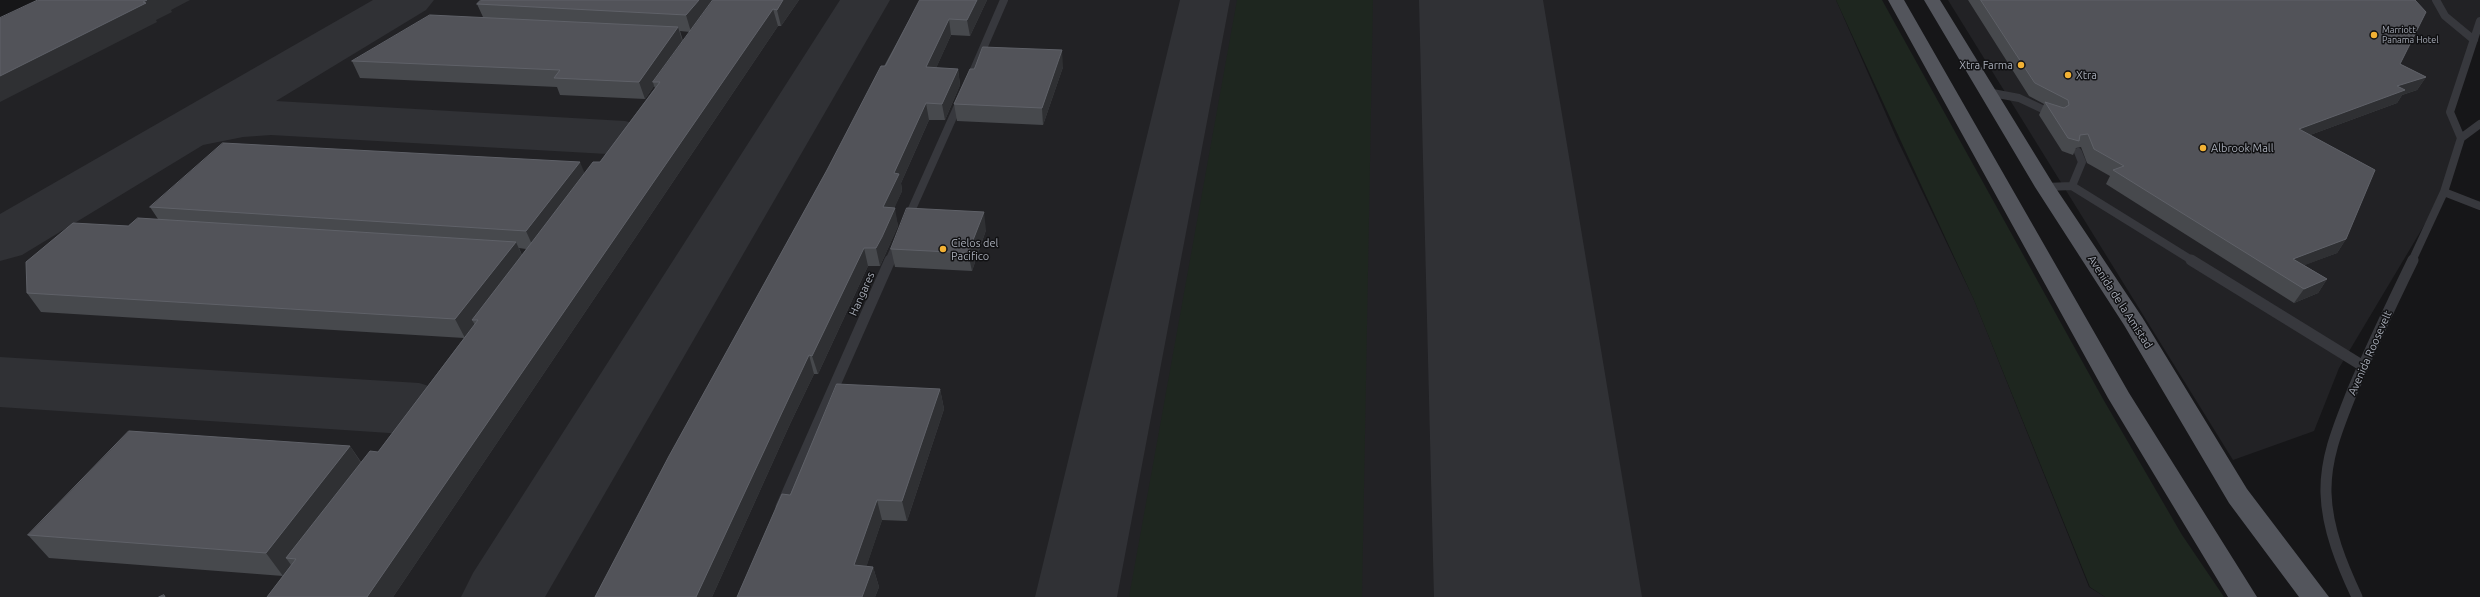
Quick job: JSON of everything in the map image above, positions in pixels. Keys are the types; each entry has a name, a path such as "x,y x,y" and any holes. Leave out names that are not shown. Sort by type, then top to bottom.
{"main road":[{"path":"1896,0 2120,398 2242,597"},
{"name":"Avenida de la Amistad","path":"1932,0 2045,187 2134,322 2238,496 2315,597"}],"lane":[{"name":"Hangares","path":"776,517 1004,0"},
{"path":"2436,0 2445,16 2474,40"},
{"path":"2480,22 2450,112 2461,138 2480,124"},
{"path":"1988,92 2019,98 2057,116"},
{"name":"Avenida Roosevelt","path":"2357,597 2344,569 2332,530 2326,494 2327,466 2336,432 2363,366 2444,192 2461,138"},
{"path":"2072,186 2082,162 2078,152"},
{"path":"2045,187 2072,186 2363,366"},
{"path":"2444,192 2480,206"}],"shaded area":[{"path":"89,0 1836,0 1896,137 1974,300 2089,587 2105,597 0,597 0,43"},
{"path":"1237,0 1373,0 1362,597 1129,597"},
{"path":"1836,0 1882,0 2103,399 2182,535 2224,597 2105,597 2090,587 1974,300"},
{"name":"Albrook Mall","path":"1948,0 2480,0 2480,21 2450,112 2461,138 2444,192 2339,368 2314,431 2233,460"}],"building":[{"path":"38,0 147,0 143,2 146,3 0,76 0,18"},
{"path":"481,0 699,0 686,15 477,4"},
{"path":"713,0 783,0 777,10 773,9 367,597 267,597 296,559 286,558 370,451 378,452 478,320 472,320 593,162 600,162 660,82 653,82"},
{"path":"920,0 977,0 967,20 949,19 926,67 958,69 942,104 926,103 894,173 899,174 883,207 895,208 882,237 876,248 864,248 812,356 809,355 696,597 595,597 669,456 827,170 881,66 885,66"},
{"name":"Albrook Mall","path":"1981,0 2415,0 2426,12 2400,64 2426,77 2397,86 2405,90 2299,129 2375,170 2346,239 2293,259 2327,279 2304,289 2113,170 2124,166 2094,149 2088,134 2080,135 2079,141 2068,138 2045,102 2064,108 2069,105 2068,100 2035,83"},
{"path":"430,15 678,27 639,82 554,78 560,70 352,61"},
{"path":"983,47 1062,50 1042,108 954,104 970,69 974,69"},
{"path":"223,143 580,162 526,231 150,207"},
{"path":"907,208 984,212 968,253 891,249"},
{"path":"138,218 516,242 455,319 27,293 26,262 73,223 128,226"},
{"path":"837,384 940,389 902,501 877,500 854,565 873,567 862,597 737,597 782,494 790,495"},
{"path":"129,431 350,446 266,553 28,535"}],"taxiway":[{"path":"0,241 409,0"},
{"path":"502,597 865,0"},
{"path":"1076,597 1205,0"},
{"path":"206,129 242,120 271,118 625,138"},
{"path":"0,382 419,409"}],"runway":[{"path":"1481,0 1538,597"}],"place":[{"name":"Marriott Panama Hotel","path":"2374,35"},
{"name":"Xtra Farma","path":"2021,65"},
{"name":"Xtra","path":"2068,75"},
{"name":"Albrook Mall","path":"2203,148"},
{"name":"Cielos del Pacifico","path":"943,249"}]}
